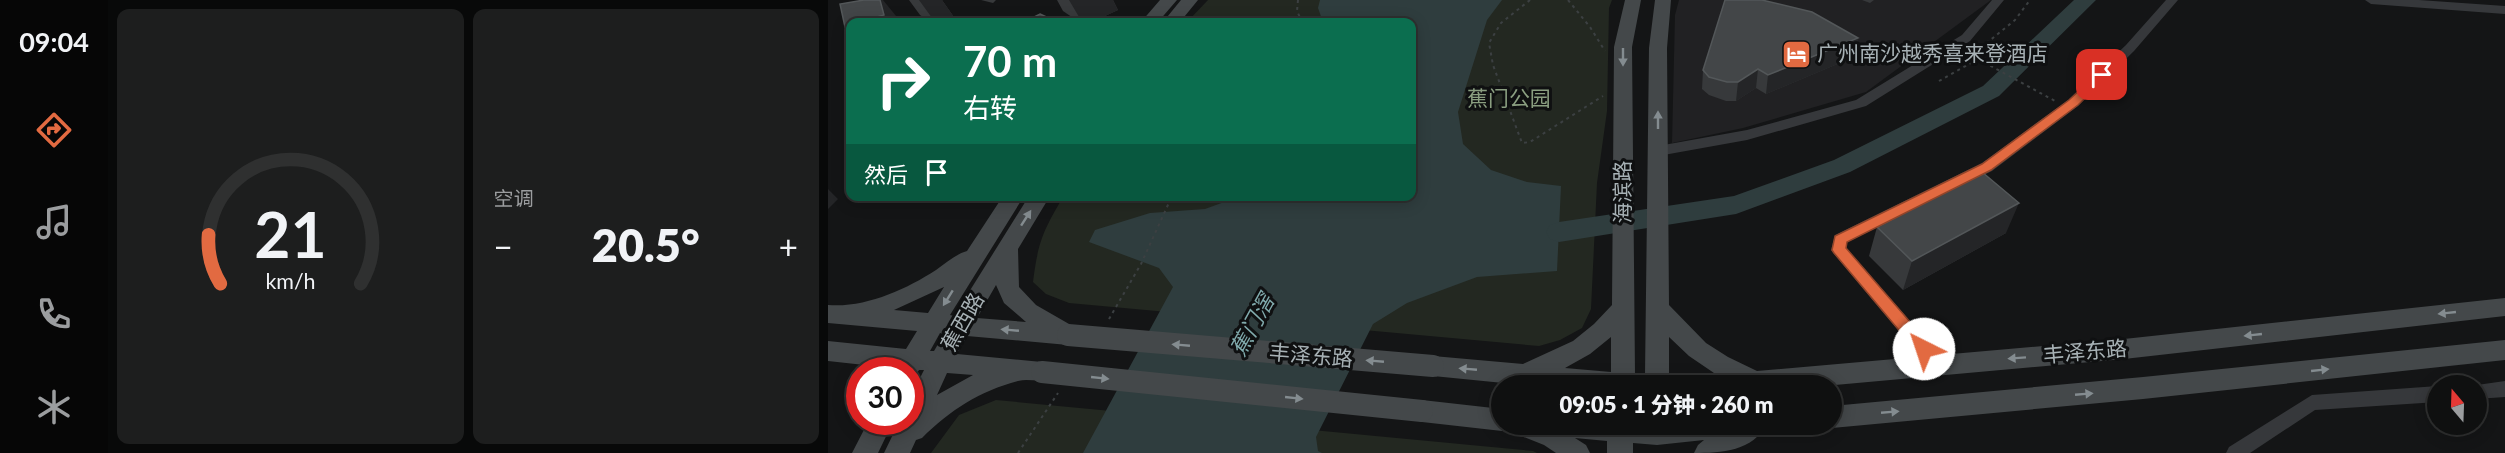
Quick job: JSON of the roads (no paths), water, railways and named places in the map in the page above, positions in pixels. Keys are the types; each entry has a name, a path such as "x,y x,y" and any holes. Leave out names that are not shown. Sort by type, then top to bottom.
{"main road":[{"path":"1153,18 1169,0"},
{"path":"1174,18 1190,0"},
{"name":"海滨路","path":"1623,375 1623,47 1633,0"},
{"name":"海滨路","path":"1657,375 1658,48 1663,0"},
{"name":"蕉西路","path":"914,357 1011,201"},
{"name":"蕉西路","path":"901,446 960,325 1037,201"},
{"path":"1009,244 1006,280 1009,292 1016,302 1068,335"},
{"path":"837,314 905,297 933,283 979,249"},
{"name":"丰泽东路","path":"1821,375 2124,350 2505,307"},
{"path":"1523,374 1566,357 1591,343 1609,326 1623,308"},
{"path":"1657,308 1700,354 1742,375"},
{"name":"丰泽东路","path":"837,314 1533,375"},
{"name":"丰泽东路","path":"1842,416 2132,389 2505,350"},
{"name":"丰泽东路","path":"828,351 863,357"},
{"name":"丰泽东路","path":"924,364 940,362 1033,371 1491,419"},
{"path":"901,446 924,418 948,400 991,379 1033,371"},
{"path":"865,453 874,435"},
{"path":"1548,435 1577,453"},
{"path":"1620,436 1672,435"},
{"path":"1707,453 1720,443 1738,435"}],"street":[{"path":"1658,151 1748,135 1861,103 1966,38 1998,0"},
{"path":"1937,364 1839,250 1840,239 1987,167 2067,108 2130,48 2172,0"},
{"path":"2371,0 2505,10"},
{"path":"2487,390 2505,389"},
{"path":"2235,453 2312,403 2427,395"}],"water":[{"name":"蕉门滘","path":"1320,0 1502,0 1487,20 1458,112 1463,144 1491,170 1527,182 1561,186 1557,271 1477,277 1407,303 1373,324 1316,437 1318,451 1322,453 1083,453 1173,287 1159,268 1089,242 1095,230 1150,213 1205,209 1227,201 1416,201 1416,18 1322,18 1318,8"}],"waterway":[{"path":"1559,232 1736,205 1842,166 1991,91 2086,0"}],"place":[{"name":"广州南沙越秀喜来登酒店","path":"1796,54"}],"park label":[{"name":"蕉门公园","path":"1509,99"}]}
